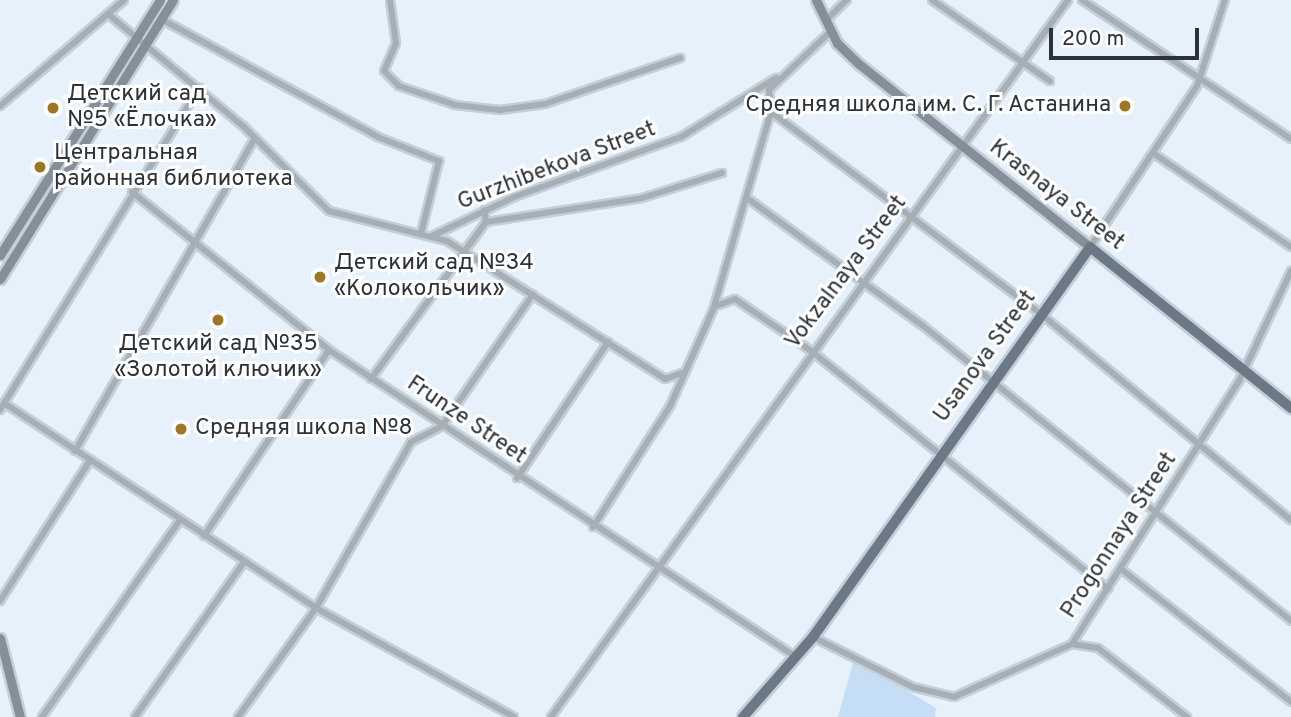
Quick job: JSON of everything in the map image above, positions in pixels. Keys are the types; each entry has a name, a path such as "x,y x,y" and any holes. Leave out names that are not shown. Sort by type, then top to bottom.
{"main road":[{"name":"Usanova Street","path":"743,717 813,637 938,455 1090,247"},
{"name":"Krasnaya Street","path":"1090,247 1291,408"}],"street":[{"path":"0,106 124,0"},
{"path":"9,264 0,256 160,0"},
{"path":"0,279 173,0"},
{"path":"390,0 396,43 384,71 408,90 455,105 500,110 545,104 680,58"},
{"name":"Krasnaya Street","path":"816,0 830,32 859,64 1090,247"},
{"path":"827,20 847,0"},
{"path":"932,0 1050,81"},
{"name":"Vokzalnaya Street","path":"551,717 810,350 914,215 1068,0"},
{"path":"1082,0 1291,139"},
{"name":"Usanova Street","path":"1090,247 1199,79 1225,0"},
{"path":"108,14 144,47 199,88 341,219 432,236 463,250 665,379 685,372"},
{"path":"161,19 377,137 439,162 421,233"},
{"name":"Gurzhibekova Street","path":"432,236 484,210 681,137 780,75 830,32"},
{"path":"780,75 766,99 771,112 914,215 1041,314 1291,520"},
{"path":"199,88 132,192 2,407 75,450 316,608 514,717"},
{"path":"593,527 685,372 713,310 771,112"},
{"path":"75,450 255,138"},
{"path":"1153,153 1291,247"},
{"path":"371,379 486,222 642,198 722,173"},
{"name":"Frunze Street","path":"132,192 329,350 517,478 796,657"},
{"path":"747,198 863,279 1291,621"},
{"path":"484,210 486,222"},
{"name":"Progonnaya Street","path":"813,637 913,687 954,697 1072,644 1200,445 1291,271"},
{"path":"239,717 316,608 411,443 442,426 533,294"},
{"path":"713,310 735,299 810,350 1108,589"},
{"path":"517,478 608,342"},
{"path":"204,536 329,350"},
{"path":"0,601 90,460"},
{"path":"42,717 180,520"},
{"path":"135,717 244,562"},
{"path":"1121,569 1291,702"},
{"path":"0,638 20,717"},
{"path":"1072,644 1098,648 1187,717"}],"shaded area":[{"path":"854,659 936,708 935,717 838,717"}],"place":[{"name":"Средняя школа им. C. Г. Астанина","path":"1125,106"},
{"name":"Детский сад №5 «Ёлочка»","path":"53,108"},
{"name":"Центральная районная библиотека","path":"40,167"},
{"name":"Детский сад №34 «Колокольчик»","path":"320,277"},
{"name":"Детский сад №35 «Золотой ключик»","path":"218,320"},
{"name":"Средняя школа №8","path":"181,429"}]}
